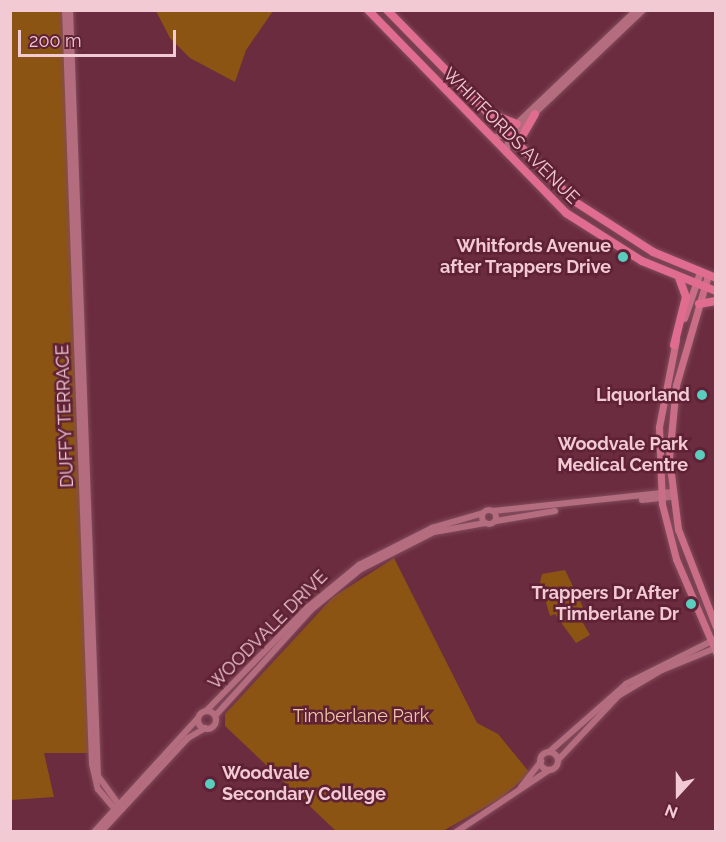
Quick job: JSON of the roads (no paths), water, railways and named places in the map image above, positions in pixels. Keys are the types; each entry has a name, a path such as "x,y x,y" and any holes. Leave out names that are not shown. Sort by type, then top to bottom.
{"main road":[{"name":"WHITFORDS AVENUE","path":"368,10 510,161 591,231 679,278 716,291"},
{"name":"WHITFORDS AVENUE","path":"387,10 516,147 597,219 708,275"},
{"path":"469,98 503,123 517,124"},
{"path":"516,147 535,114"},
{"path":"674,345 696,284 708,275"},
{"path":"708,275 673,398 671,495 686,556 716,627"},
{"path":"679,278 686,297 660,416 662,496 676,559 714,646"},
{"path":"699,304 716,301"}],"street":[{"name":"DUFFY TERRACE","path":"65,10 92,764 98,789 119,809"},
{"name":"DUFFY TERRACE","path":"70,10 98,769 103,788 119,809"},
{"path":"510,161 507,137 517,124 636,10"},
{"path":"477,127 498,139 507,137 535,114 643,10"},
{"path":"662,496 496,521 493,511 671,495"},
{"name":"WOODVALE DRIVE","path":"198,718 308,607 359,565 432,528 493,511"},
{"path":"483,513 485,523"},
{"name":"WOODVALE DRIVE","path":"205,728 213,726 215,716 311,610 361,569 434,532 496,521"},
{"path":"512,796 549,752 626,684 714,646"},
{"path":"456,831 549,770 618,696 662,670 714,646"},
{"path":"206,711 215,716"},
{"path":"94,831 119,809 188,738 205,728 198,718 119,809 101,831"},
{"path":"549,752 558,760"},
{"path":"540,761 549,770"}],"place":[{"name":"Whitfords Avenue after Trappers Drive","path":"623,257"},
{"name":"Liquorland","path":"702,395"},
{"name":"Woodvale Park Medical Centre","path":"700,455"},
{"name":"Trappers Dr After Timberlane Dr","path":"691,604"},
{"name":"Woodvale Secondary College","path":"210,784"}],"park label":[{"name":"Timberlane Park","path":"361,716"}]}
